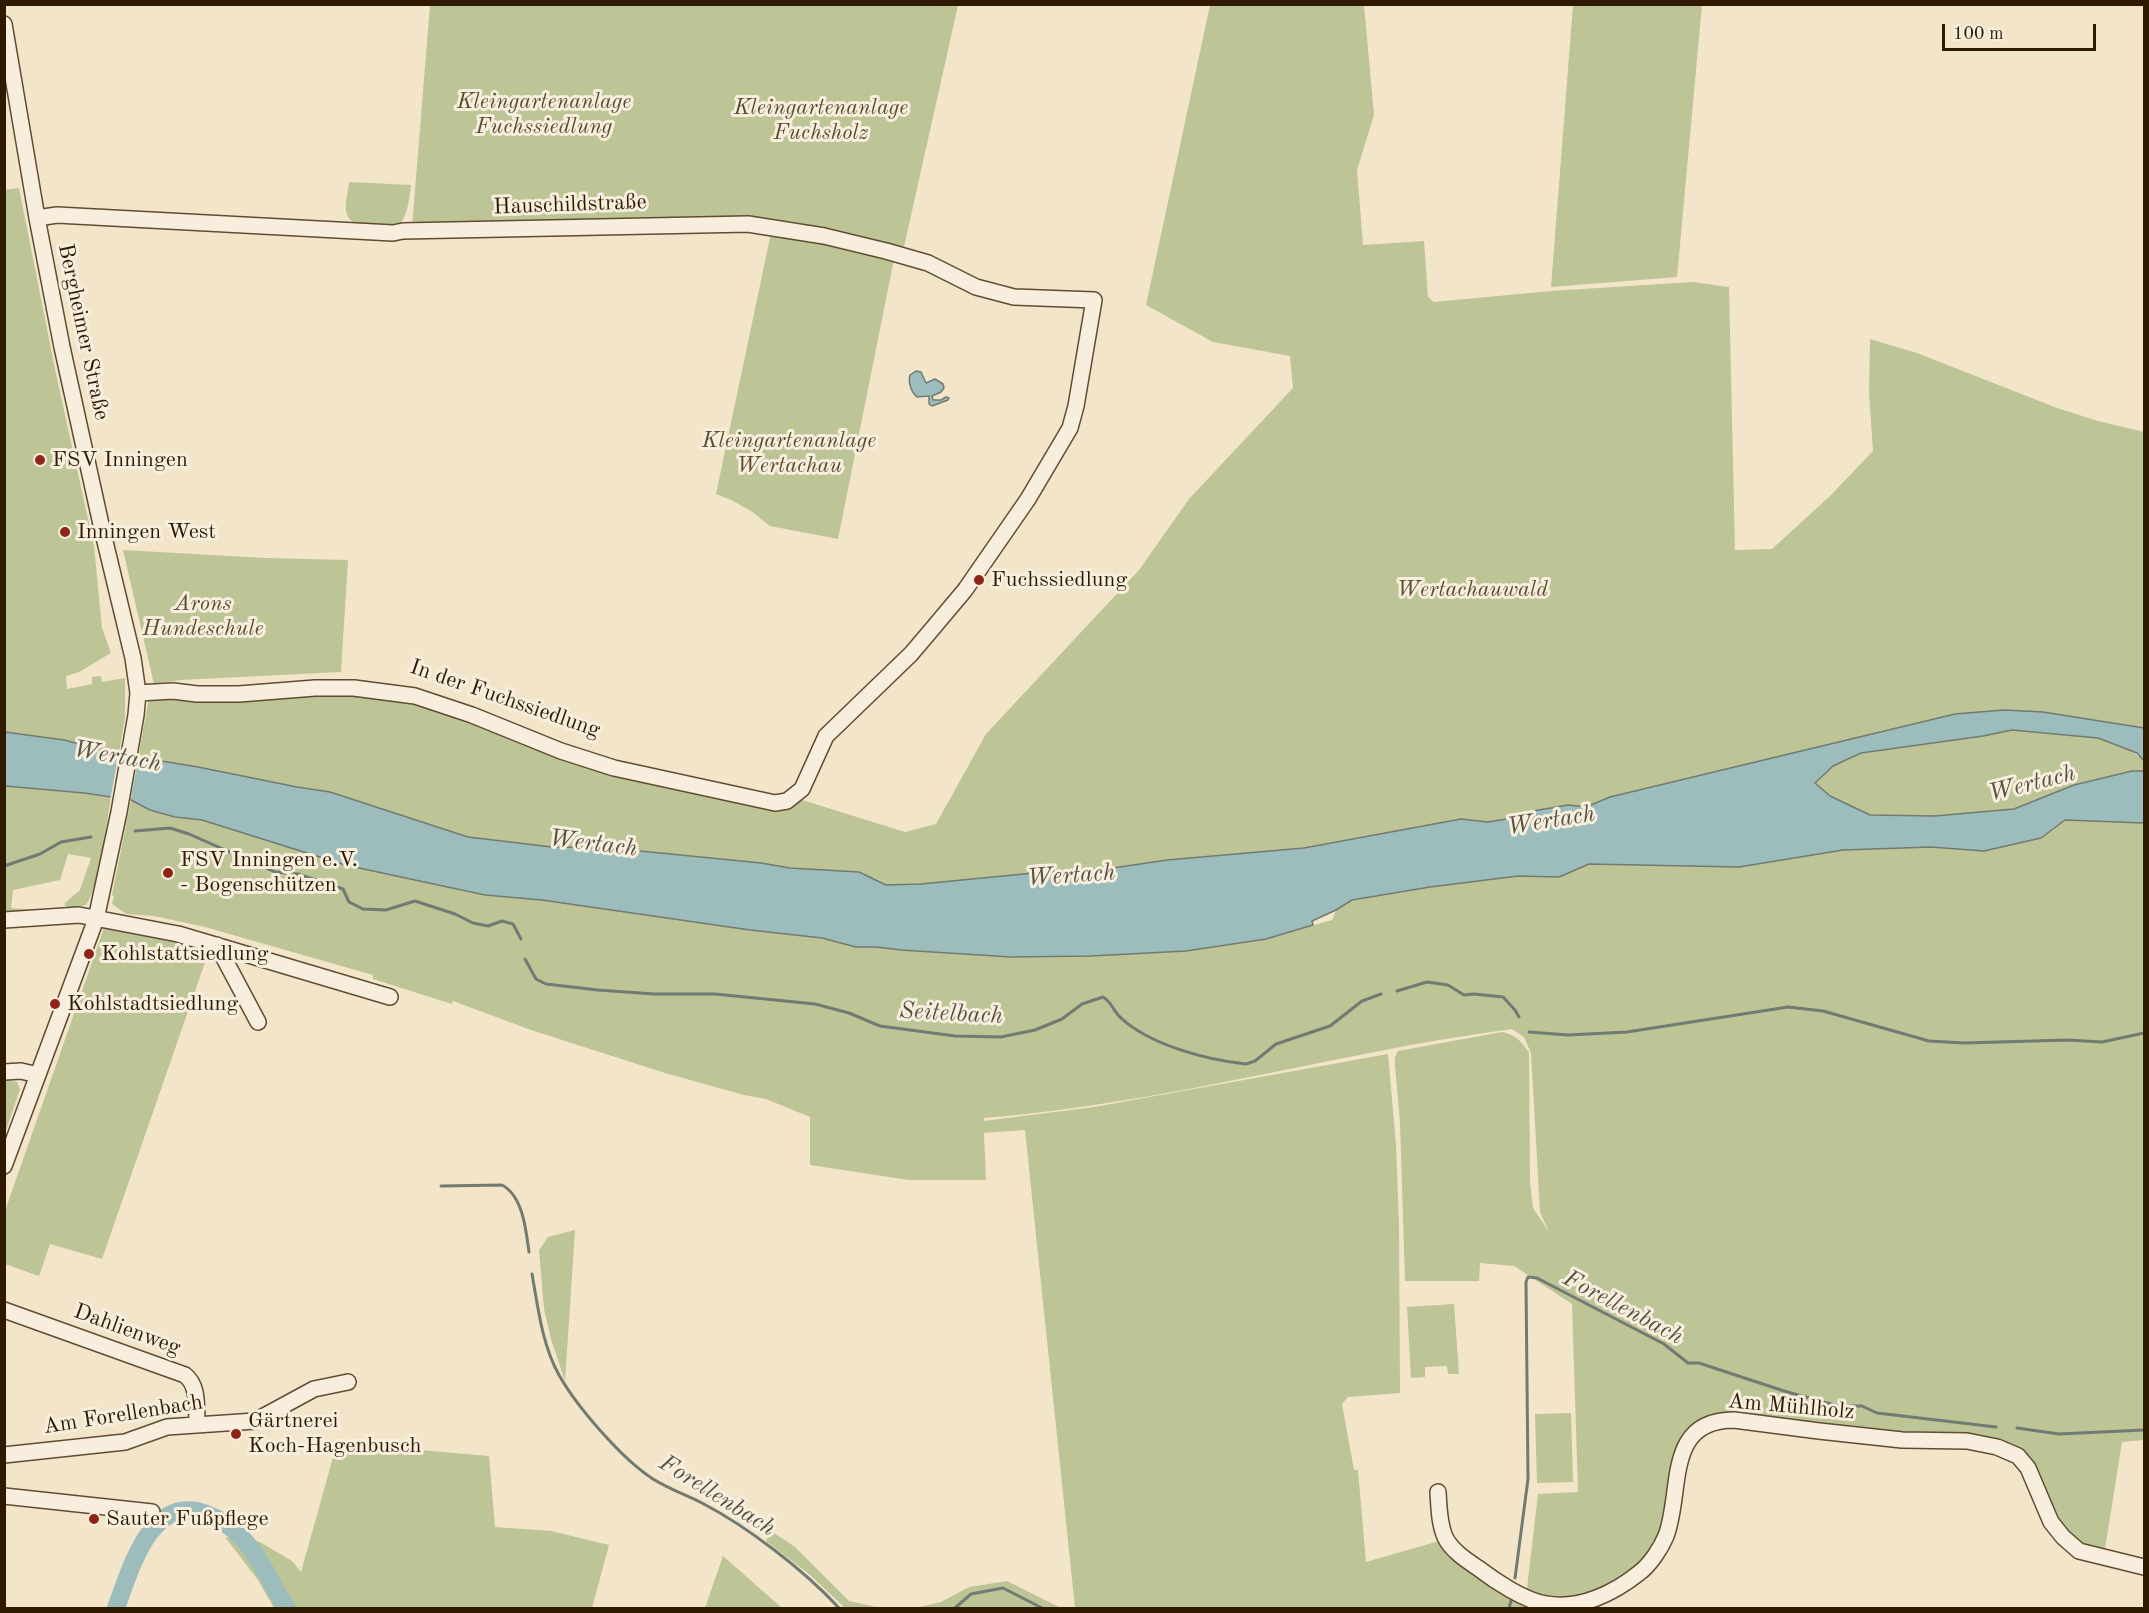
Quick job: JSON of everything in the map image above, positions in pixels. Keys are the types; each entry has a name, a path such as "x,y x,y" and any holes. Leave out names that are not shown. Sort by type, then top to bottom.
{"street":[{"name":"Bergheimer Straße","path":"4,24 37,218 89,475 133,658 138,693 119,812 96,919 4,1166"},
{"name":"Hauschildstraße","path":"37,218 57,215 393,233 748,224 824,236 886,250 928,263 976,287 1014,297 1094,300"},
{"name":"In der Fuchssiedlung","path":"138,693 173,691 197,694 239,694 315,688 354,688 415,696 472,715 561,751 614,768 775,803 787,801 802,789 826,736 928,634 965,590 1028,499 1070,428 1076,406 1094,300"},
{"path":"4,920 79,915 178,934 390,997"},
{"path":"217,945 258,1022"},
{"path":"4,1072 21,1071 38,1075"},
{"name":"Dahlienweg","path":"4,1310 185,1375 192,1380 194,1387 197,1423"},
{"name":"Am Forellenbach","path":"4,1455 125,1442 167,1427 255,1420 314,1389 348,1382"},
{"name":"Am Mühlholz","path":"1438,1492 1440,1522 1446,1539 1460,1555 1485,1574 1526,1597 1546,1604 1566,1605 1589,1601 1608,1594 1642,1571 1666,1536 1681,1454 1697,1432 1708,1425 1721,1420 1734,1420 1902,1440 1967,1441 1996,1447 2018,1456 2031,1474 2050,1522 2079,1551 2145,1567"},
{"path":"4,1496 152,1512"}],"green space":[{"path":"430,5 958,5 904,247 825,230 412,227"},
{"name":"Wertachauwald","path":"1210,5 1364,5 1374,115 1357,170 1363,245 1424,241 1428,297 1434,302 1551,291 1693,282 1729,287 1735,550 1772,549 1830,496 1873,451 1869,393 1870,339 1917,353 2057,408 2144,432 2144,728 2067,717 1910,726 1610,797 1586,807 1568,805 1533,811 1525,816 1488,822 1461,819 1304,848 1167,860 1113,868 886,885 859,872 790,868 610,848 552,847 468,837 330,792 138,758 149,698 315,689 415,697 613,769 799,799 905,832 936,824 986,734 1139,570 1189,499 1293,388 1290,356 1213,342 1146,305"},
{"path":"1573,5 1702,5 1677,277 1551,287"},
{"path":"349,182 411,185 406,213 397,228 367,227 353,222 346,211"},
{"name":"FSV Inningen","path":"19,188 56,374 94,546 102,628 111,653 79,672 66,676 67,689 92,684 92,677 101,676 102,682 125,678 125,717 119,754 64,740 5,732 4,190"},
{"name":"Kleingartenanlage Wertachau","path":"771,233 894,259 838,539 770,526 751,511 716,494"},
{"name":"Arons Hundeschule","path":"123,550 348,560 341,672 180,680 154,684"},
{"path":"2012,730 2082,736 2117,744 2132,751 2144,761 2144,771 2132,771 2074,785 2014,809 1935,816 1870,815 1830,796 1815,783 1833,766 1861,753"},
{"path":"4,786 84,793 111,798 99,870 86,905 68,908 64,904 80,890 91,858 68,854 60,880 13,890 11,908 52,911 5,916"},
{"path":"131,800 151,810 175,817 202,820 345,865 485,895 542,900 822,938 856,947 1011,957 1091,956 1186,951 1266,939 1332,920 1336,910 1352,900 1518,876 1559,877 1589,864 1739,867 1843,850 1931,847 1984,851 2041,838 2065,820 2144,823 2144,1440 2122,1442 2104,1555 2064,1536 2029,1467 1961,1439 1780,1422 1695,1428 1655,1551 1592,1605 1592,1608 1075,1608 1025,1130 984,1133 986,1180 909,1180 810,1165 810,1117 766,1099 665,1073 531,1030 453,1001 452,1004 373,979 373,975 205,927 154,916 126,914 112,904 114,896 112,895","holes":["1512,1029 1524,1037 1531,1053 1540,1212 1549,1232 1533,1208 1530,1181 1529,1052 1520,1042 1515,1037 1502,1032 1398,1051 1395,1066 1400,1122 1405,1281 1479,1281 1480,1263 1514,1266 1572,1304 1578,1492 1538,1494 1526,1597 1446,1539 1366,1562 1358,1470 1354,1470 1342,1404 1348,1397 1400,1393 1399,1225 1396,1144 1388,1054 1094,1107 984,1121 984,1118 1137,1098 1466,1036"]},
{"path":"104,928 150,933 210,948 102,1259 50,1244 39,1276 5,1264 5,1211"},
{"path":"5,1079 17,1082 20,1089 5,1134"},
{"path":"575,1230 565,1381 544,1309 539,1250 548,1237"},
{"path":"1454,1304 1459,1374 1448,1374 1447,1366 1425,1367 1425,1377 1411,1378 1407,1307"},
{"path":"1571,1413 1573,1482 1537,1483 1535,1414"},
{"path":"337,1443 489,1456 495,1527 551,1531 609,1545 592,1608 274,1608 258,1580 225,1537 260,1542 292,1561 301,1572"},
{"path":"771,1531 795,1547 849,1601 881,1608 845,1608 809,1574 766,1541"},
{"path":"723,1556 782,1608 705,1608"},
{"path":"1007,1581 1061,1608 915,1608 941,1602 969,1587"}],"water":[{"path":"916,371 921,372 926,383 935,379 943,384 944,388 941,392 932,396 933,400 946,397 949,398 948,400 932,406 929,404 929,396 917,397 909,381 910,375"},
{"name":"Wertach","path":"2004,710 2043,712 2144,728 2144,761 2137,753 2098,738 2012,730 1861,753 1833,766 1815,783 1830,796 1870,815 1935,816 2014,809 2074,785 2132,771 2144,771 2144,823 2065,820 2041,838 1984,851 1931,847 1843,850 1739,867 1589,864 1559,877 1518,876 1352,900 1312,921 1313,925 1266,939 1186,951 1091,956 1011,957 856,947 822,938 542,900 485,895 345,865 202,820 175,817 150,810 131,800 5,786 5,732 64,740 119,754 330,792 468,837 552,847 610,848 790,868 859,872 886,885 921,884 1113,868 1167,860 1304,848 1461,819 1488,822 1525,816 1533,811 1568,805 1586,807 1610,797 1955,714"}],"pier":[{"path":"119,751 139,755 130,803 110,801"}],"waterway":[{"path":"135,831 170,828 189,834 275,872 298,874 343,889 349,902 363,909 386,910 415,901 455,914 473,923 488,926 502,921 513,924 521,939"},
{"path":"4,866 40,854 61,842 91,837"},
{"name":"Seitelbach","path":"525,959 536,979 546,984 654,994 715,994 815,1004 849,1013 880,1026 955,1036 1001,1037 1035,1030 1062,1019 1082,1004 1103,997 1121,1018 1147,1036 1197,1055 1246,1064 1255,1061 1276,1044 1330,1026 1362,1001 1381,994"},
{"path":"1397,991 1427,982 1448,985 1464,995 1503,997 1519,1017"},
{"path":"1529,1032 1568,1035 1627,1032 1788,1007 1823,1011 1929,1041 1964,1043 2068,1040 2102,1042 2144,1033"},
{"name":"Forellenbach","path":"441,1186 502,1185 509,1190 515,1197 522,1214 529,1252"},
{"name":"Forellenbach","path":"532,1274 541,1326 553,1363 567,1388 601,1432 628,1459 653,1479 720,1513 775,1550 839,1608"},
{"name":"Forellenbach","path":"1515,1578 1528,1479 1526,1282 1528,1277 1537,1278 1664,1344 1688,1363 1699,1363 1838,1406 1862,1406 1877,1413 1996,1427"},
{"name":"Forellenbach","path":"2017,1428 2059,1434 2144,1430"},
{"path":"116,1608 129,1573 146,1538 158,1523 172,1514 189,1510 216,1518 240,1536 259,1560 287,1608"},
{"name":"Forellenbach","path":"955,1608 971,1594 1003,1588 1042,1608"},
{"path":"1509,1608 1511,1601"}],"place":[{"name":"FSV Inningen","path":"40,460"},
{"name":"Inningen West","path":"65,532"},
{"name":"Fuchssiedlung","path":"979,580"},
{"name":"FSV Inningen e.V. - Bogenschützen","path":"168,873"},
{"name":"Kohlstattsiedlung","path":"89,954"},
{"name":"Kohlstadtsiedlung","path":"55,1004"},
{"name":"Gärtnerei Koch-Hagenbusch","path":"236,1434"},
{"name":"Sauter Fußpflege","path":"94,1519"}],"park label":[{"name":"Kleingartenanlage Fuchssiedlung","path":"544,114"},
{"name":"Kleingartenanlage Fuchsholz","path":"821,120"}]}
